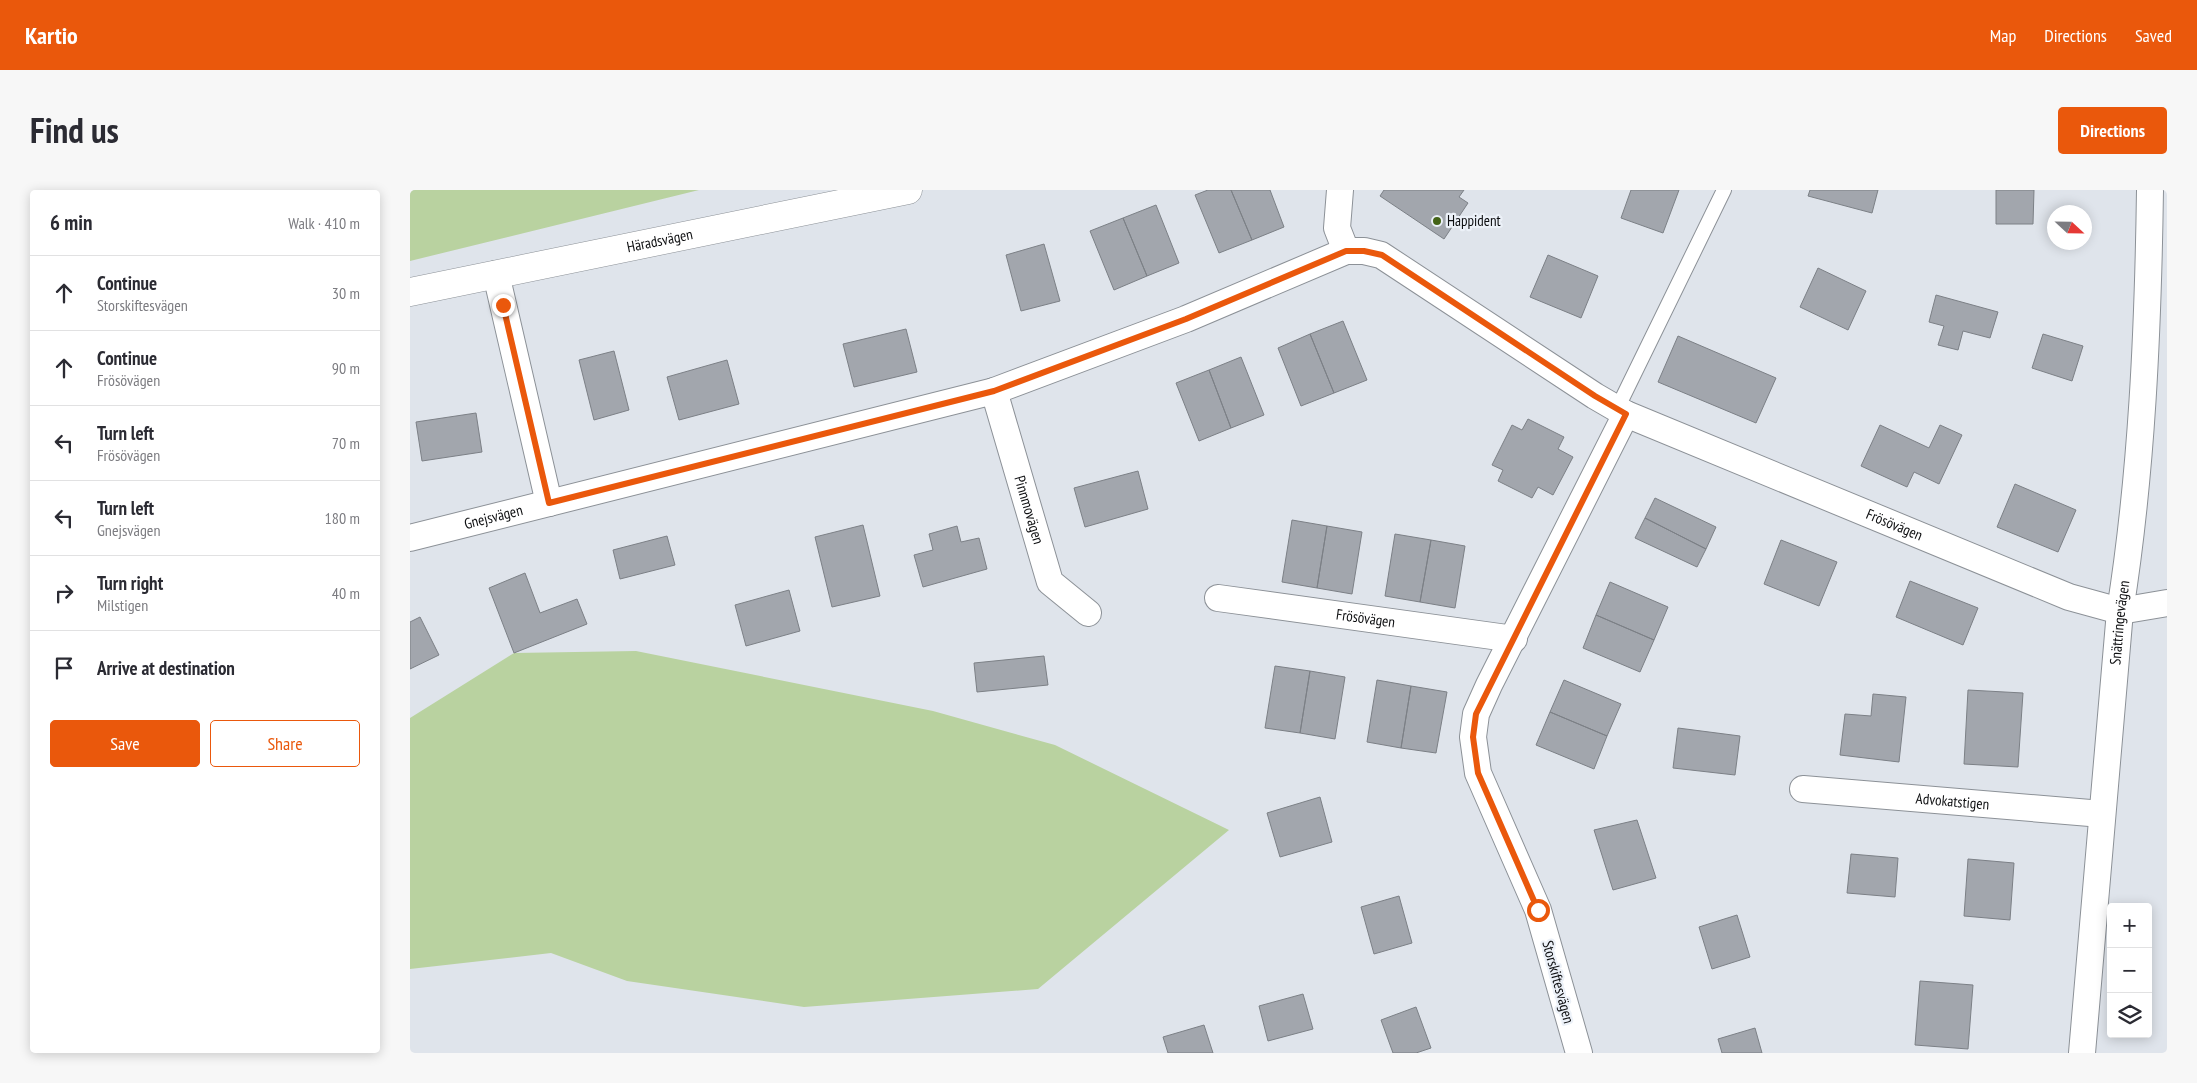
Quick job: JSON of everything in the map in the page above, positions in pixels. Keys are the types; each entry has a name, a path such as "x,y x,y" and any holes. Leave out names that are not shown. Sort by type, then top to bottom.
{"street":[{"name":"Häradsvägen","path":"410,292 908,190"},
{"path":"1340,190 1337,228 1346,251"},
{"name":"Snättringevägen","path":"2082,1053 2120,611 2127,563 2142,411 2150,190"},
{"name":"Gnejsvägen","path":"410,538 994,391 1186,319 1346,251"},
{"name":"Frösövägen","path":"1346,251 1364,251 1382,255 1622,412 2068,597 2120,611 2167,603"},
{"path":"496,274 549,503"},
{"name":"Pinnmovägen","path":"994,391 1050,582 1088,613"},
{"path":"1514,639 1622,412"},
{"name":"Frösövägen","path":"1218,598 1514,639"},
{"name":"Storskiftesvägen","path":"1514,639 1476,714 1473,737 1478,773 1538,910 1574,1051"},
{"name":"Advokatstigen","path":"1803,789 2102,814"}],"lane":[{"path":"1622,412 1724,190"}],"green space":[{"path":"410,190 699,190 410,261"},
{"path":"636,651 933,711 1055,745 1229,830 1038,989 804,1007 627,981 551,953 410,969 410,718 514,653"}],"building":[{"path":"1208,190 1231,190 1252,240 1219,253 1195,195"},
{"path":"1231,190 1270,190 1284,227 1252,240"},
{"name":"Happident","path":"1384,190 1464,190 1459,197 1468,203 1444,239 1380,196"},
{"path":"1631,190 1679,190 1663,233 1621,218"},
{"path":"1810,190 1878,190 1872,213 1808,196"},
{"path":"1996,190 2034,190 2033,224 1996,224"},
{"path":"1156,205 1179,263 1147,276 1123,218"},
{"path":"1123,218 1147,276 1114,290 1090,231"},
{"path":"1044,244 1060,301 1021,311 1006,255"},
{"path":"1548,255 1598,276 1581,318 1530,297"},
{"path":"1818,268 1866,291 1848,330 1800,307"},
{"path":"1936,295 1998,312 1990,338 1963,331 1958,350 1938,345 1944,326 1929,322"},
{"path":"1343,321 1367,380 1334,393 1310,334"},
{"path":"906,329 917,372 854,387 843,344"},
{"path":"1310,334 1334,393 1301,406 1278,348"},
{"path":"2043,334 2083,346 2072,381 2032,368"},
{"path":"1678,336 1776,378 1756,423 1658,382"},
{"path":"614,351 629,410 594,420 579,360"},
{"path":"1241,357 1264,415 1231,428 1209,370"},
{"path":"727,360 739,404 679,420 667,377"},
{"path":"1209,370 1231,428 1199,441 1176,383"},
{"path":"476,413 482,452 422,461 416,422"},
{"path":"1528,419 1564,437 1558,449 1573,457 1553,495 1538,487 1532,498 1498,481 1503,470 1492,465 1512,425 1522,430"},
{"path":"1880,425 1929,448 1940,425 1962,435 1939,484 1914,472 1907,487 1861,466"},
{"path":"1138,471 1148,509 1085,527 1074,488"},
{"path":"2015,484 2076,510 2058,552 1997,527"},
{"path":"1655,498 1716,527 1706,549 1645,518"},
{"path":"1645,518 1706,549 1697,567 1635,538"},
{"path":"1292,520 1327,526 1317,588 1282,582"},
{"path":"863,525 880,596 832,607 815,537"},
{"path":"957,526 961,542 979,538 987,569 923,587 914,555 933,550 929,534"},
{"path":"1327,526 1362,532 1352,594 1317,588"},
{"path":"1395,534 1431,540 1420,602 1385,596"},
{"path":"667,536 675,565 620,579 613,550"},
{"path":"1431,540 1465,546 1455,608 1420,602"},
{"path":"1781,540 1837,562 1819,606 1764,584"},
{"path":"525,573 540,613 577,599 587,624 514,653 489,588"},
{"path":"1910,581 1978,608 1963,645 1896,617"},
{"path":"1610,582 1668,607 1654,640 1596,615"},
{"path":"789,590 800,631 746,646 735,605"},
{"path":"1596,615 1654,640 1640,672 1583,648"},
{"path":"420,617 439,655 410,669 410,622"},
{"path":"1044,656 1048,685 977,692 974,663"},
{"path":"1275,666 1310,671 1300,733 1265,728"},
{"path":"1310,671 1345,677 1335,739 1300,733"},
{"path":"1377,680 1411,686 1401,748 1367,742"},
{"path":"1564,680 1621,704 1607,736 1550,712"},
{"path":"1411,686 1447,692 1436,753 1401,748"},
{"path":"1968,690 2023,693 2018,767 1964,764"},
{"path":"1873,694 1906,697 1899,762 1840,755 1845,714 1871,716"},
{"path":"1550,712 1607,736 1594,769 1536,745"},
{"path":"1678,728 1740,736 1735,775 1673,768"},
{"path":"1320,797 1332,842 1280,857 1267,813"},
{"path":"1637,820 1656,878 1613,890 1594,830"},
{"path":"1851,854 1898,858 1895,897 1847,893"},
{"path":"1968,859 2014,863 2010,920 1964,916"},
{"path":"1399,896 1412,943 1374,954 1361,907"},
{"path":"1737,915 1750,957 1712,969 1699,927"},
{"path":"1920,981 1973,985 1968,1049 1915,1045"},
{"path":"1303,994 1313,1029 1268,1041 1259,1006"},
{"path":"1416,1007 1431,1048 1416,1053 1393,1053 1381,1020"},
{"path":"1204,1025 1213,1053 1168,1053 1163,1037"},
{"path":"1755,1028 1762,1053 1722,1053 1718,1039"}],"place":[{"name":"Happident","path":"1437,221"}],"route":[{"path":"503,305 549,503 994,391 1186,319 1346,251 1364,251 1382,255 1595,396 1626,414 1476,714 1473,737 1478,773 1538,910"}]}
